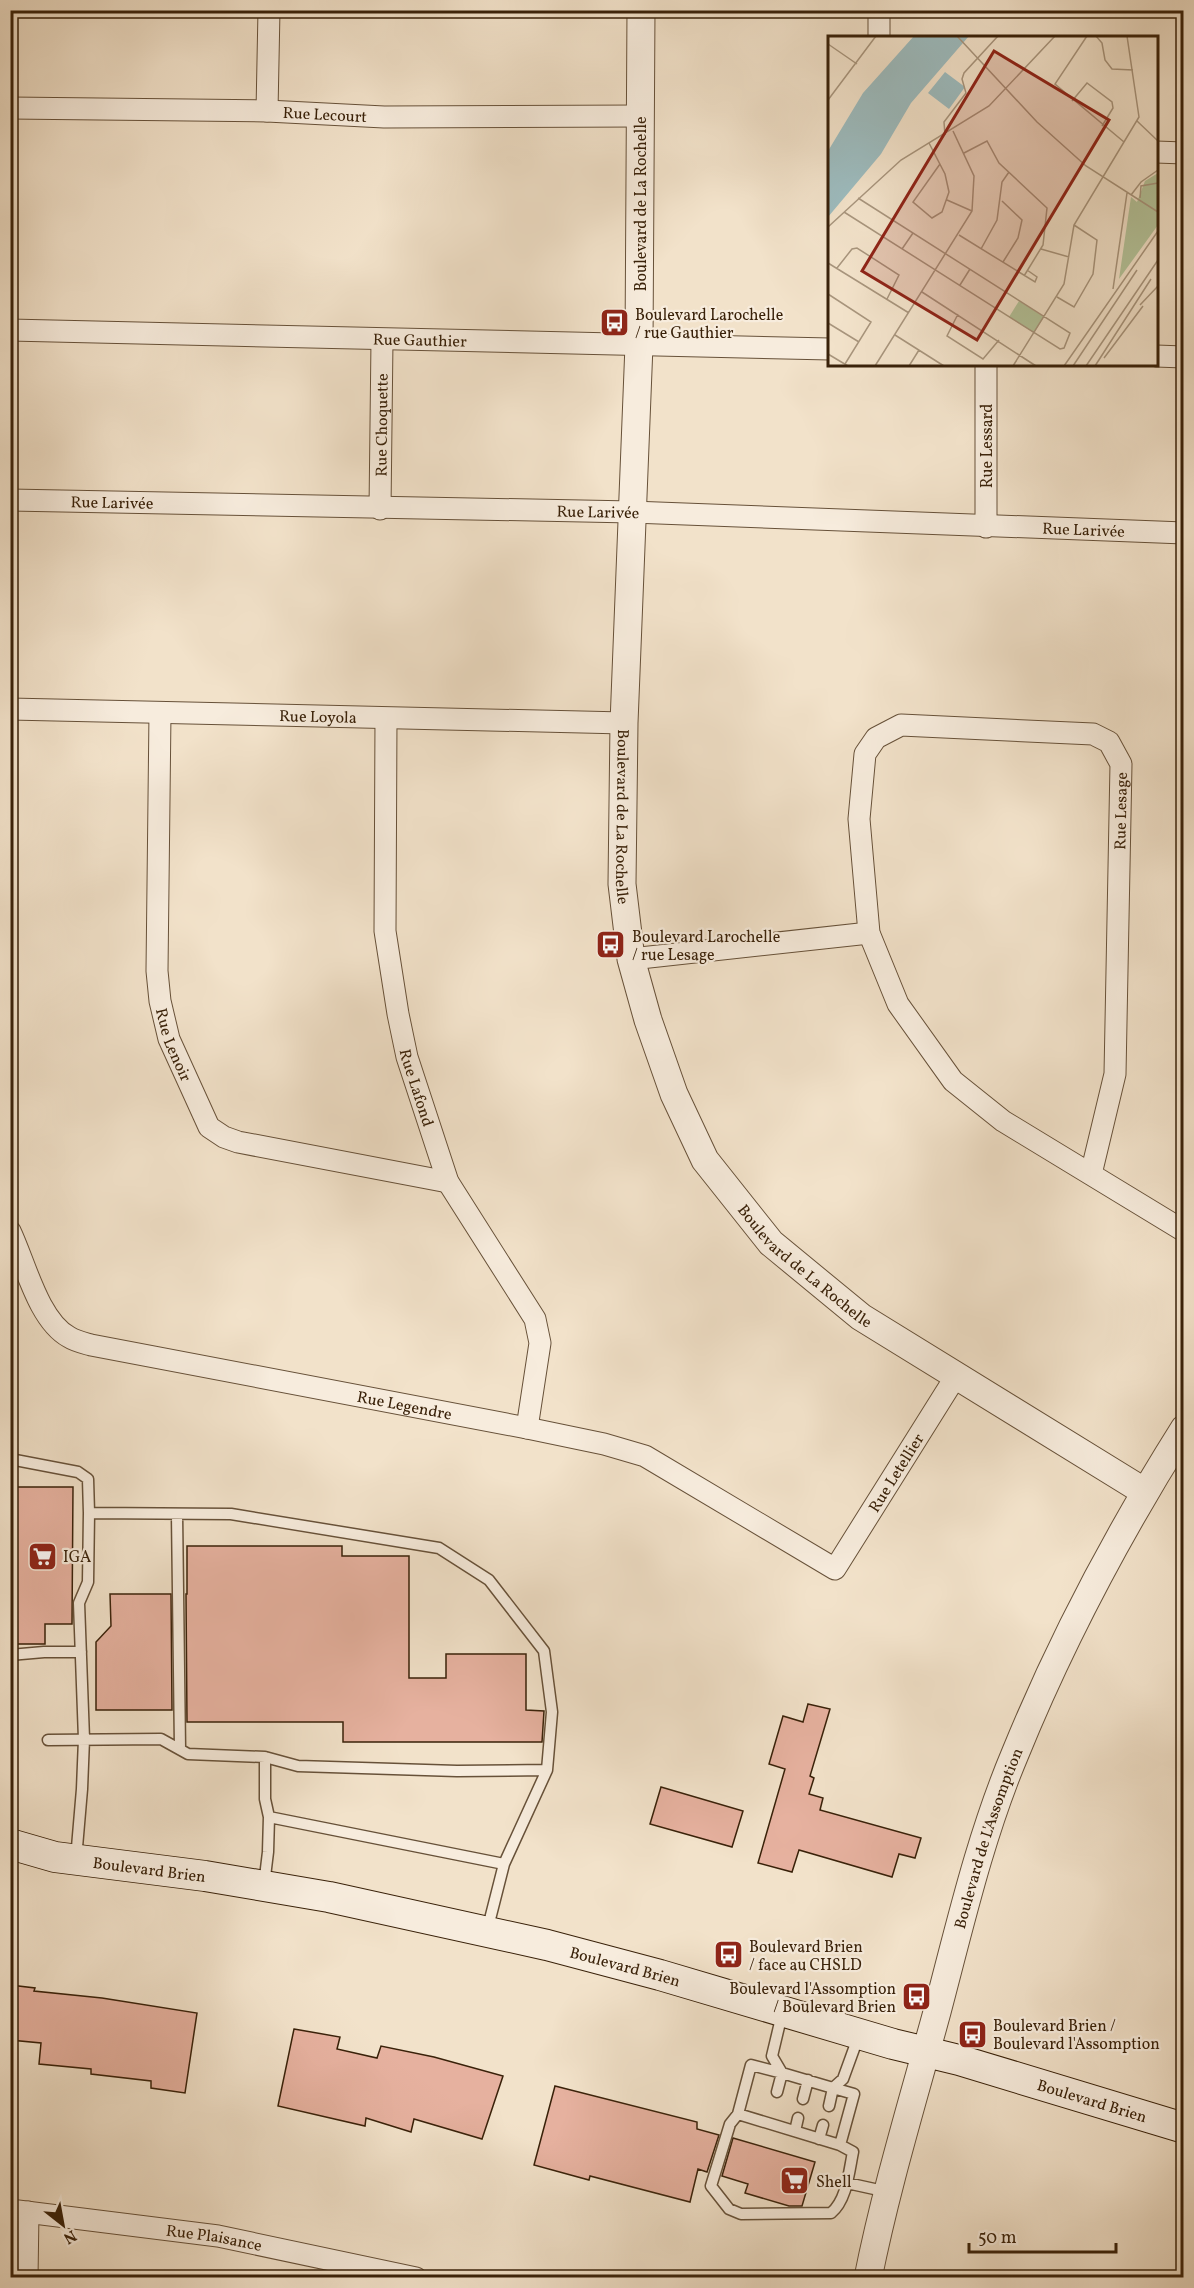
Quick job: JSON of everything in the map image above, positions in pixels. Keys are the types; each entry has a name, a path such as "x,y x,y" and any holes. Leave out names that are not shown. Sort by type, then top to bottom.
{"main road":[{"name":"Boulevard Brien","path":"10,1844 65,1858 170,1870 264,1886 379,1907 487,1931 660,1975 859,2034 959,2060 1184,2128"},
{"name":"Boulevard Brien","path":"10,1862 65,1858"}],"street":[{"path":"267,111 269,10"},
{"name":"Boulevard de La Rochelle","path":"641,10 639,345 624,723 622,884 632,959 648,1020 670,1084 705,1160 771,1244 861,1317 1144,1492"},
{"path":"879,10 879,36"},
{"name":"Rue Lecourt","path":"10,108 267,111 384,117 640,116"},
{"path":"1158,152 1184,153"},
{"name":"Rue Gauthier","path":"10,330 828,349"},
{"name":"Rue Choquette","path":"380,509 382,340"},
{"path":"1158,356 1184,357"},
{"name":"Rue Lessard","path":"986,366 986,527"},
{"name":"Rue Larivée","path":"10,500 380,509 632,512 1184,533"},
{"name":"Rue Loyola","path":"10,709 624,723"},
{"name":"Rue Lenoir","path":"160,713 157,971 160,1001 169,1039 209,1127 224,1137 238,1142 448,1182"},
{"name":"Rue Lafond","path":"386,719 385,931 398,1014 407,1057 448,1182 535,1319 540,1343 527,1428"},
{"name":"Rue Lesage","path":"1091,1174 1115,1074 1121,764 1109,742 1094,734 901,725 876,738 865,754 859,819 869,933 898,1004 953,1081 1003,1121 1184,1231"},
{"path":"632,959 869,933"},
{"name":"Rue Legendre","path":"10,1231 37,1295 52,1322 68,1337 91,1345 527,1428 604,1444 645,1456 835,1569"},
{"name":"Rue Letellier","path":"835,1569 956,1376"},
{"name":"Boulevard de L'Assomption","path":"868,2277 925,2052 982,1843 1014,1756 1050,1672 1144,1492 1184,1429"},
{"path":"19,2211 27,2277"},
{"name":"Rue Plaisance","path":"19,2211 218,2236 367,2272 416,2277"}],"lane":[{"path":"10,1459 78,1472 88,1479 88,1582 79,1603 84,1739 81,1799 65,1858"},
{"path":"89,1513 231,1514 439,1548 489,1580 544,1651 552,1712 547,1770 504,1864 487,1931"},
{"path":"177,1514 180,1748"},
{"path":"10,1655 81,1652"},
{"path":"48,1740 161,1740 188,1754 265,1756 298,1766 457,1771 547,1770"},
{"path":"264,1886 269,1817 265,1799 265,1756"},
{"path":"269,1817 504,1864"},
{"path":"777,2092 782,2073 772,2056 783,2011"},
{"path":"829,2106 833,2088 843,2079 859,2034"},
{"path":"738,2114 840,2145 853,2152 847,2183 837,2208 831,2213 741,2214 729,2209 711,2186 730,2124 738,2114 751,2065 854,2094 840,2145"},
{"path":"803,2099 808,2080"},
{"path":"768,2123 771,2111"},
{"path":"795,2131 798,2118"},
{"path":"819,2139 823,2125"},
{"path":"847,2183 889,2192"}],"building":[{"name":"IGA","path":"10,1487 73,1487 72,1624 45,1624 45,1644 10,1644"},
{"path":"187,1546 342,1546 342,1556 409,1556 409,1678 446,1678 446,1654 526,1654 526,1710 544,1711 542,1742 343,1742 343,1722 187,1722"},
{"path":"110,1594 171,1594 172,1710 96,1710 96,1642 111,1626"},
{"path":"808,1704 830,1709 810,1776 814,1778 809,1794 823,1798 820,1810 921,1838 915,1858 899,1854 892,1877 799,1850 792,1872 758,1863 785,1769 769,1764 783,1716 803,1722"},
{"path":"661,1787 743,1811 732,1847 650,1824"},
{"path":"10,1985 35,1988 34,1991 102,1998 197,2013 185,2093 151,2088 151,2081 91,2074 91,2069 39,2064 41,2043 10,2040"},
{"path":"294,2029 340,2037 337,2049 377,2058 381,2046 434,2057 503,2076 482,2139 414,2119 411,2132 366,2118 365,2126 278,2106"},
{"path":"555,2086 697,2122 697,2129 719,2135 707,2172 698,2169 690,2202 590,2176 589,2180 534,2165"},
{"path":"733,2138 815,2162 802,2206 789,2206 745,2193 748,2184 722,2176"}],"place":[{"name":"Boulevard Larochelle / rue Gauthier","path":"614,323"},
{"name":"Boulevard Larochelle / rue Lesage","path":"611,945"},
{"name":"IGA","path":"42,1556"},
{"name":"Boulevard Brien / face au CHSLD","path":"728,1955"},
{"name":"Boulevard l'Assomption / Boulevard Brien","path":"917,1997"},
{"name":"Boulevard Brien / Boulevard l'Assomption","path":"972,2034"},
{"name":"Shell","path":"795,2181"}]}
